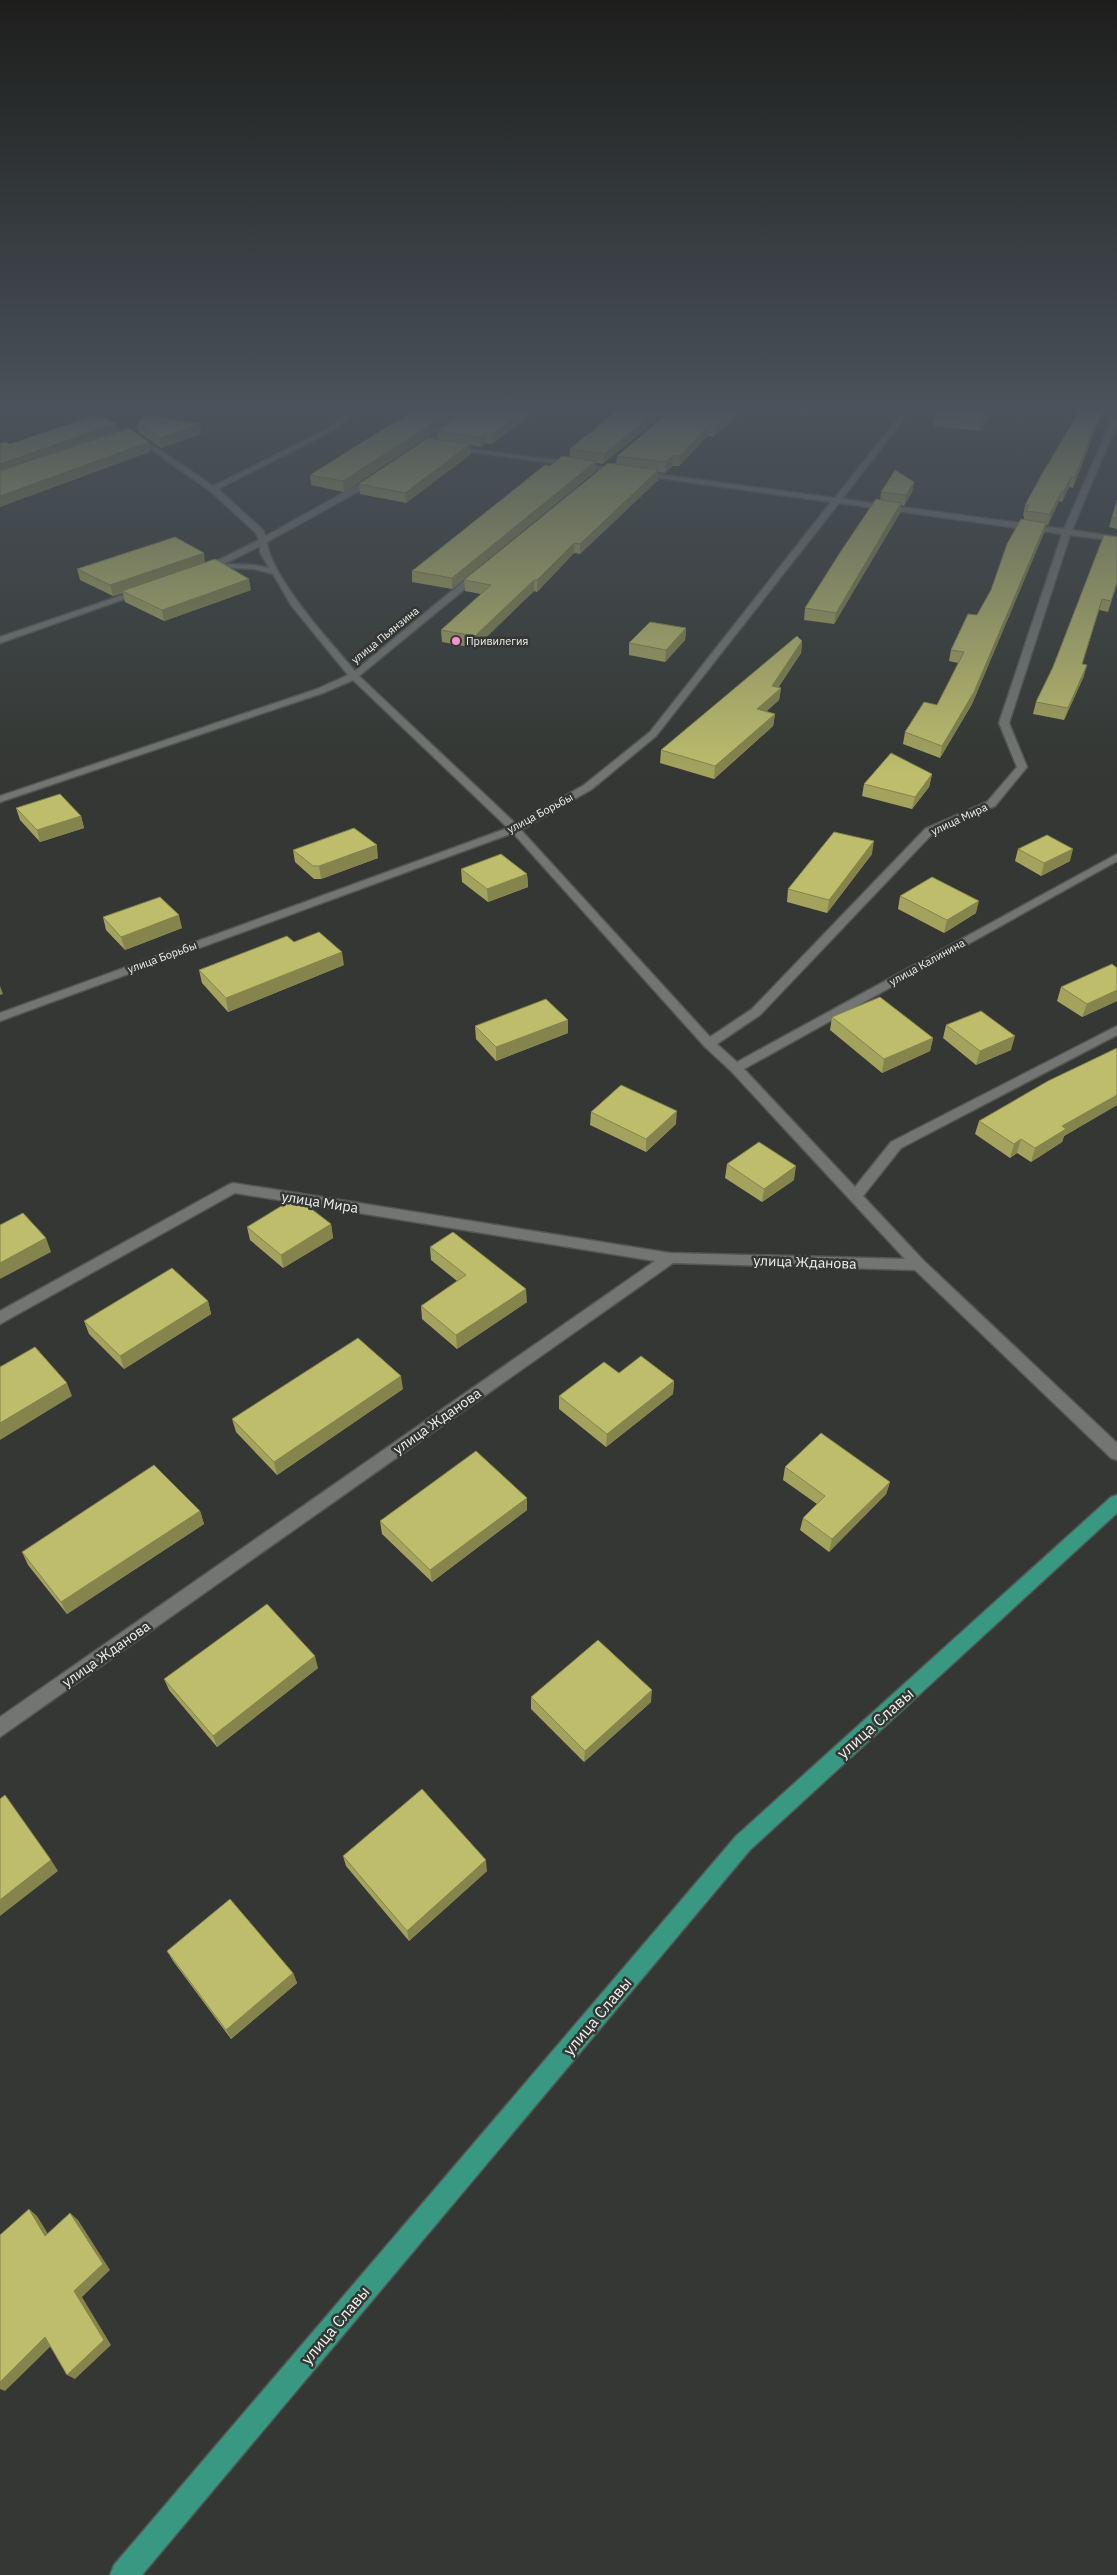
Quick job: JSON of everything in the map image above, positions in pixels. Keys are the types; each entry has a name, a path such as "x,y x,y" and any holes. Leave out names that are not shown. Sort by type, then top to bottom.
{"main road":[{"name":"улица Славы","path":"124,2575 743,1843 1117,1502"}],"street":[{"path":"260,532 264,540 264,552 294,603 354,676 386,709 515,829 709,1044 736,1068 919,1265 1117,1453"},
{"path":"195,572 214,566 279,532"},
{"name":"улица Борьбы","path":"0,1017 515,829 588,787 653,734 812,532"},
{"name":"улица Мира","path":"709,1044 756,1012 928,831 991,804 1022,767 1004,723 1067,532"},
{"path":"1068,532 1117,539"},
{"name":"улица Пьянзина","path":"0,799 320,691 354,676 491,563"},
{"path":"214,566 238,566 276,572"},
{"path":"0,640 149,588"},
{"name":"улица Калинина","path":"736,1068 1117,857"},
{"path":"855,1196 896,1145 1117,1030"},
{"name":"улица Мира","path":"0,1318 233,1188 670,1258"},
{"name":"улица Жданова","path":"0,1728 670,1258 919,1265"}],"building":[{"path":"461,532 508,532 452,578 412,571"},
{"path":"523,532 592,532 580,544 574,543 537,580 534,580 475,636 441,630 491,585 464,580"},
{"path":"854,532 884,532 836,613 805,608"},
{"path":"1014,532 1042,532 974,692 942,746 905,732 924,702 937,705 964,652 951,650 968,614 977,615 991,590 1007,544"},
{"path":"1104,535 1117,537 1117,582 1111,601 1102,599 1082,664 1087,665 1068,708 1036,702 1053,667"},
{"path":"175,537 204,553 110,585 77,569"},
{"path":"215,559 249,579 162,610 122,591"},
{"path":"650,622 686,628 666,650 629,643"},
{"path":"797,636 802,641 772,686 781,688 757,709 775,714 715,766 661,750"},
{"path":"891,753 932,774 915,797 864,784"},
{"path":"60,794 81,816 37,830 16,808"},
{"path":"354,828 377,845 319,866 313,866 293,850"},
{"path":"834,832 874,841 829,900 788,889"},
{"path":"1047,835 1073,849 1044,863 1018,849"},
{"path":"501,854 527,874 487,889 461,869"},
{"path":"932,877 979,901 947,920 900,896"},
{"path":"160,897 179,915 121,937 103,917"},
{"path":"319,932 342,952 226,998 199,970 287,936 294,942"},
{"path":"1112,964 1117,968 1117,990 1087,1004 1061,987"},
{"path":"880,997 933,1038 884,1059 832,1017"},
{"path":"546,999 568,1020 496,1047 475,1026"},
{"path":"981,1011 1015,1036 980,1051 946,1025"},
{"path":"1117,1048 1117,1095 1062,1126 1066,1129 1035,1148 1021,1139 1014,1144 979,1121 1048,1081"},
{"path":"621,1085 677,1111 646,1139 591,1112"},
{"path":"759,1142 796,1166 764,1189 727,1164"},
{"path":"296,1197 331,1224 281,1255 247,1227"},
{"path":"23,1213 46,1238 0,1263 0,1225"},
{"path":"453,1232 526,1289 456,1335 421,1306 466,1275 430,1247"},
{"path":"172,1268 208,1301 120,1356 84,1321"},
{"path":"358,1338 401,1376 274,1462 232,1419"},
{"path":"35,1347 67,1383 0,1423 0,1367"},
{"path":"641,1356 674,1381 607,1434 559,1396 604,1362 619,1373"},
{"path":"821,1433 890,1482 832,1539 803,1518 825,1496 785,1467"},
{"path":"476,1451 527,1498 430,1570 380,1521"},
{"path":"154,1465 200,1511 61,1602 22,1552"},
{"path":"267,1604 315,1656 213,1736 164,1679"},
{"path":"598,1640 652,1690 585,1751 531,1697"},
{"path":"422,1789 486,1860 407,1931 343,1856"},
{"path":"5,1795 51,1860 0,1900 0,1799"},
{"path":"230,1899 293,1973 226,2030 167,1951"},
{"path":"29,2209 45,2236 70,2213 103,2264 74,2291 104,2340 67,2375 45,2337 0,2382 0,2235"}],"place":[{"name":"Привилегия","path":"456,641"}]}
